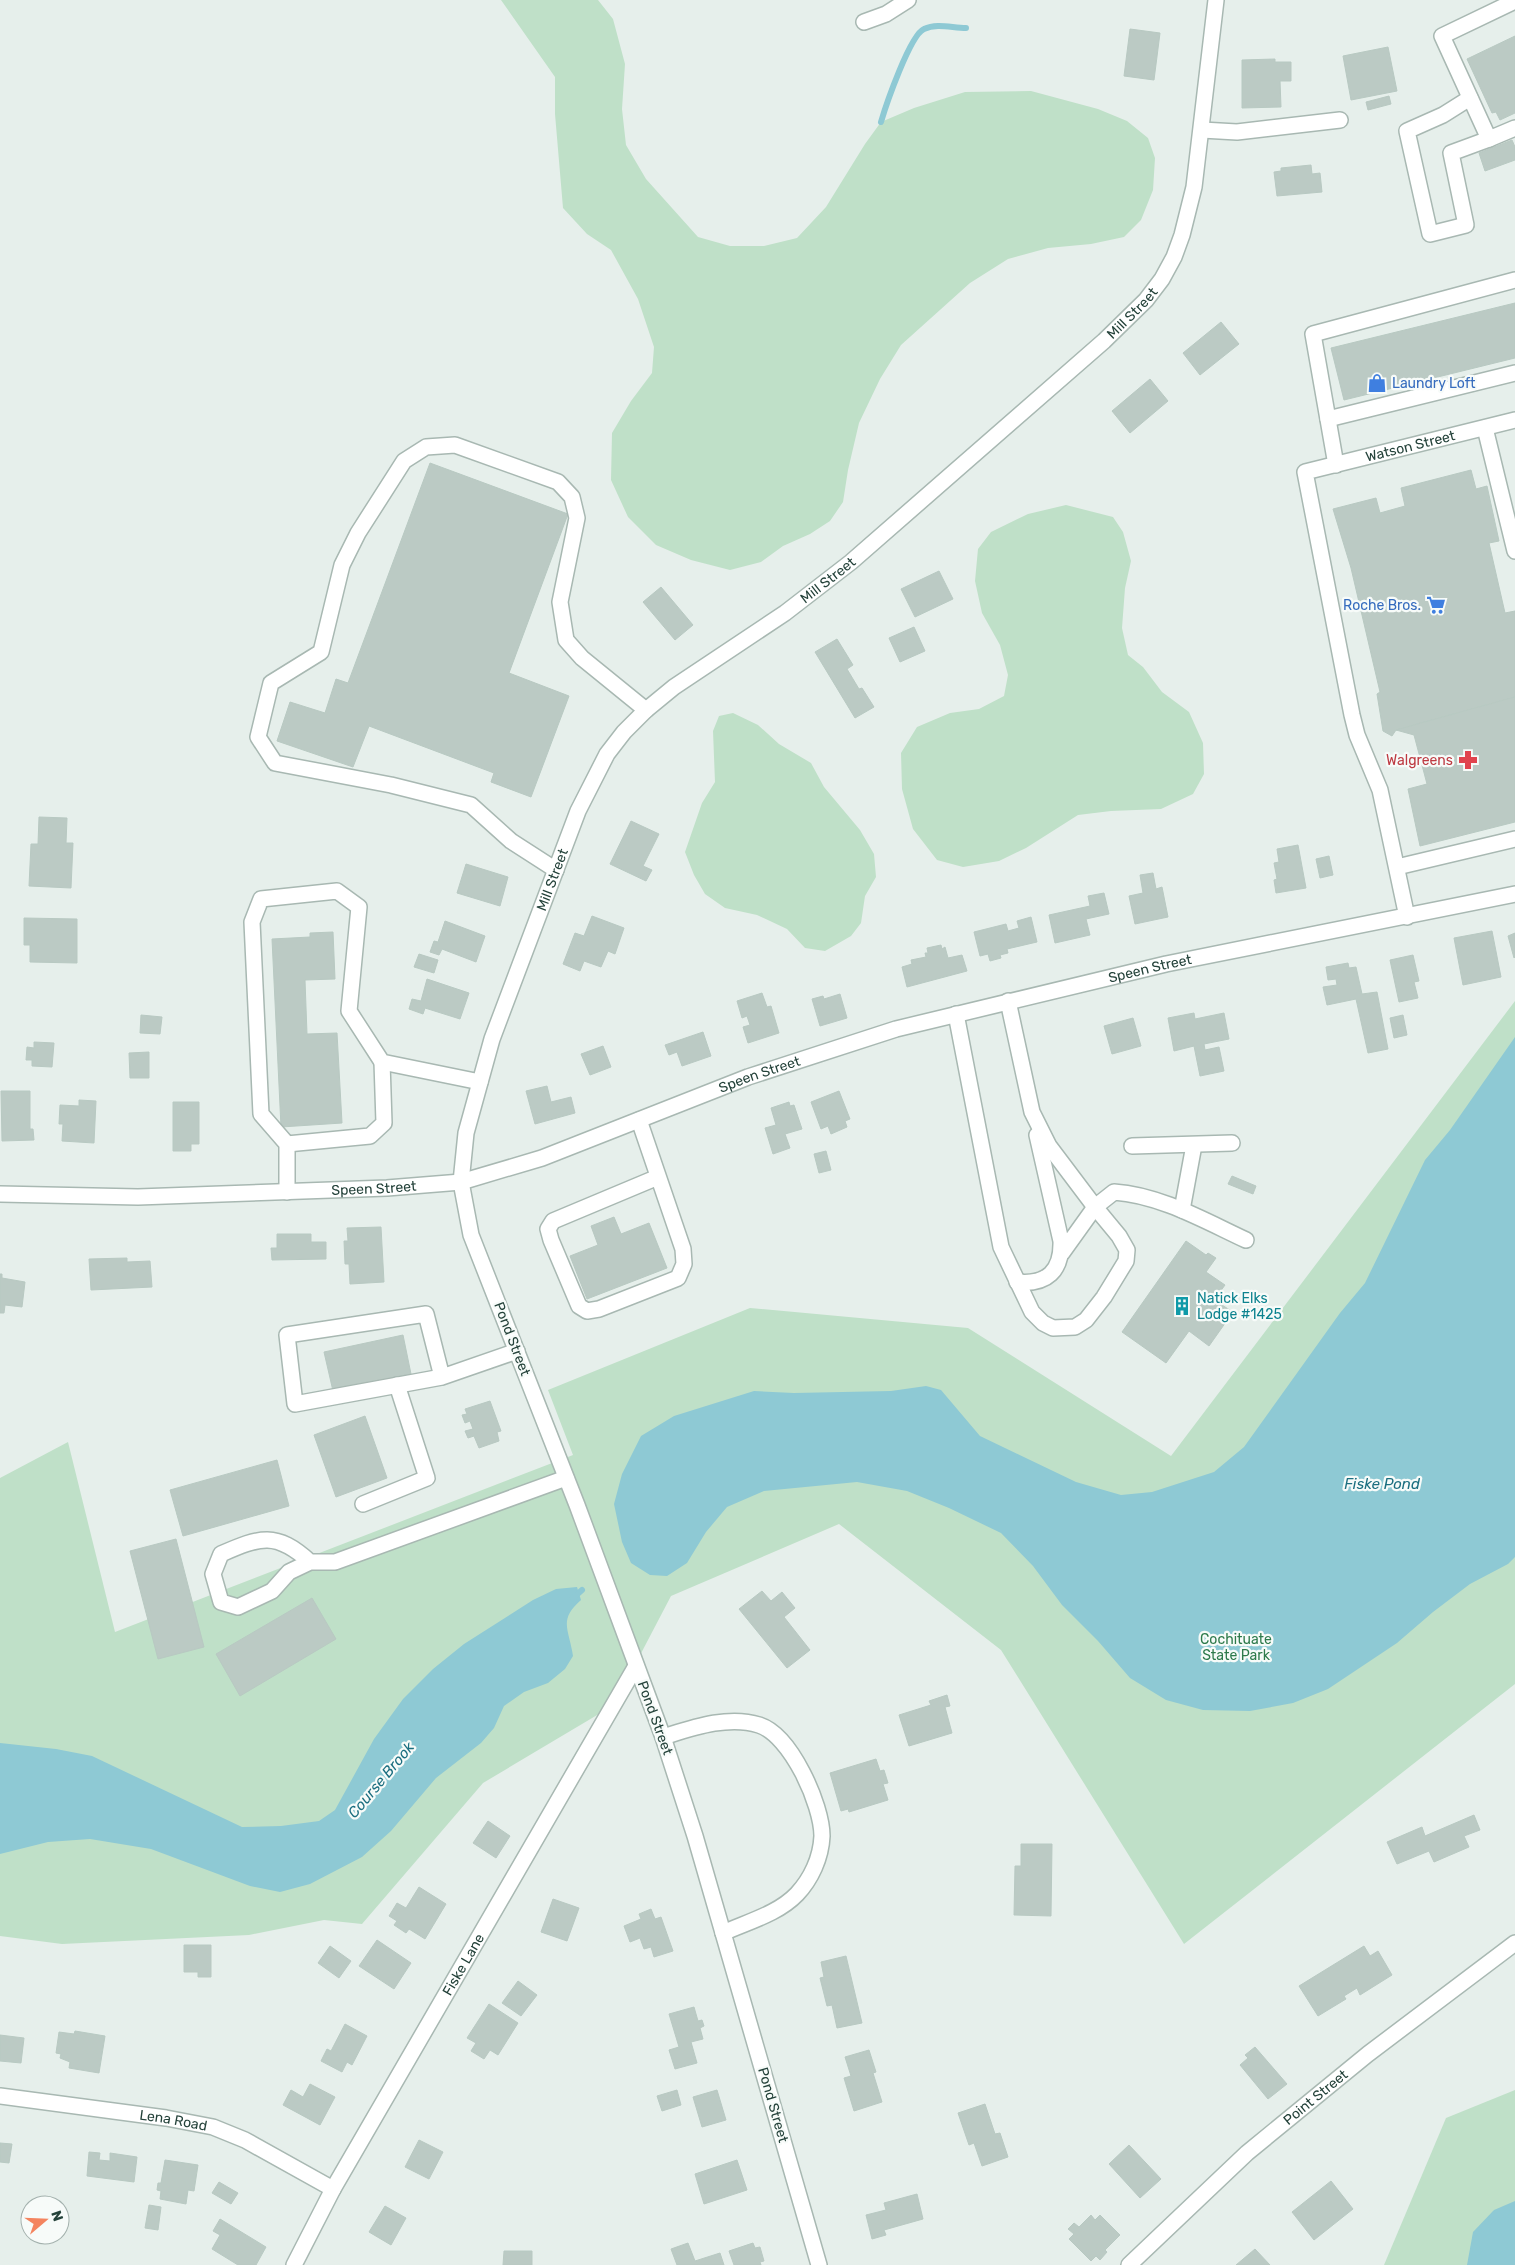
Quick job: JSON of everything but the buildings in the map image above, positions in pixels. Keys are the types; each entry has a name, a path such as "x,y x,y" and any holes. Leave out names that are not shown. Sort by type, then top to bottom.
{"street":[{"path":"864,22 886,14 908,0"},
{"name":"Mill Street","path":"460,1182 466,1133 492,1039 510,987 578,812 607,754 624,732 646,710 674,687 785,613 851,562 1104,341 1146,300 1162,279 1174,257 1182,235 1194,187 1216,0"},
{"path":"1489,139 1442,36 1515,1"},
{"path":"1470,98 1442,115 1407,131 1430,234 1466,225 1451,153 1515,128"},
{"path":"1202,130 1236,132 1340,120"},
{"path":"1336,465 1313,334 1515,280"},
{"path":"1328,419 1515,373"},
{"name":"Watson Street","path":"1397,867 1380,790 1357,735 1352,715 1305,472 1515,420"},
{"path":"1485,428 1515,551"},
{"path":"556,870 511,841 471,805 391,785 275,763 258,736 271,683 321,652 342,565 358,533 404,461 426,447 455,445 558,482 572,497 577,518 560,602 566,640 582,658 646,710"},
{"path":"1407,917 1397,867 1515,839"},
{"path":"287,1144 370,1136 384,1123 382,1062 349,1011 359,907 337,891 261,899 252,922 261,1114 287,1144 287,1192"},
{"name":"Speen Street","path":"0,1194 138,1197 387,1188 460,1182 542,1158 798,1060 887,1032 1166,964 1515,894"},
{"path":"1008,1001 1061,1240 1062,1253"},
{"path":"956,1014 1001,1247 1032,1312 1043,1323 1054,1328 1066,1329 1075,1327 1086,1320 1126,1261 1126,1250 1119,1236 1094,1207 1049,1146 1032,1112"},
{"path":"382,1062 480,1082"},
{"path":"639,1120 683,1249 684,1264 678,1278 599,1310 588,1311 579,1306 551,1240 548,1228 553,1221 658,1177"},
{"path":"1132,1146 1232,1143"},
{"path":"1182,1210 1194,1145"},
{"name":"Pond Street","path":"460,1182 471,1235 566,1478 663,1737 695,1836 819,2265"},
{"path":"1017,1282 1030,1283 1043,1279 1056,1269 1062,1253 1094,1207 1114,1192 1128,1193 1182,1210 1246,1240"},
{"path":"442,1377 426,1314 287,1335 296,1404 442,1377 517,1351"},
{"path":"362,1504 427,1478 397,1385"},
{"path":"310,1562 293,1547 270,1539 247,1542 221,1554 213,1574 221,1602 238,1607 272,1591 289,1572 310,1562 335,1562 566,1478"},
{"name":"Fiske Lane","path":"294,2265 333,2189 636,1666"},
{"path":"663,1737 700,1726 732,1722 760,1725 786,1744 804,1772 815,1805 822,1836 815,1869 796,1895 777,1910 723,1933"},
{"name":"Point Street","path":"1129,2265 1247,2153 1368,2054 1515,1943"},
{"name":"Lena Road","path":"0,2096 166,2118 213,2127 245,2140 333,2189"}],"green space":[{"path":"501,0 598,0 613,19 625,64 622,109 626,145 646,179 698,237 730,246 764,246 797,238 826,207 881,122 914,108 965,92 1031,91 1098,109 1127,121 1148,138 1155,158 1153,190 1141,220 1124,237 1091,244 1048,248 1008,259 970,283 901,345 880,379 859,423 843,502 830,521 810,534 783,546 761,562 730,570 691,560 656,545 628,517 611,480 612,433 631,401 652,373 654,347 638,299 611,250 587,234 563,208 555,114 555,77"},
{"path":"1066,505 1113,517 1123,532 1131,561 1125,588 1122,628 1128,655 1143,667 1162,692 1189,712 1203,743 1204,774 1193,794 1161,809 1111,811 1078,815 1026,848 999,861 963,867 937,860 913,829 902,789 901,753 917,727 950,713 979,709 1004,696 1008,675 1000,645 982,613 975,581 978,549 991,532 1028,514"},
{"path":"733,713 758,725 779,744 811,763 824,787 860,830 874,854 876,877 865,896 861,923 851,936 825,951 805,948 787,929 757,915 725,908 705,894 694,875 685,852 702,803 715,782 713,731 719,716"},
{"name":"Cochituate State Park","path":"1515,1001 1515,1684 1184,1944 1001,1650 839,1524 671,1596 614,1705 483,1783 362,1924 324,1920 249,1935 62,1944 0,1936 0,1478 68,1442 115,1632 573,1455 548,1390 750,1308 968,1328 1171,1456"},
{"path":"1515,2090 1515,2265 1384,2265 1446,2118"}],"water":[{"name":"Fiske Pond","path":"1515,1037 1515,1557 1508,1564 1470,1584 1397,1643 1328,1689 1293,1703 1250,1711 1203,1710 1166,1700 1130,1678 1098,1641 1062,1605 1033,1566 1001,1533 949,1508 907,1491 857,1482 764,1491 727,1507 706,1532 687,1563 667,1576 650,1575 631,1563 622,1542 614,1504 622,1474 641,1436 674,1416 754,1391 794,1393 891,1391 926,1386 941,1390 980,1436 1076,1482 1121,1495 1152,1492 1214,1472 1244,1447 1340,1313 1365,1283 1425,1160 1450,1130"},
{"path":"577,1587 581,1600 569,1613 567,1619 573,1656 565,1669 548,1683 524,1692 504,1706 494,1728 481,1743 436,1778 391,1831 362,1857 310,1884 280,1892 250,1886 151,1849 90,1839 48,1842 0,1854 0,1743 56,1749 92,1756 242,1827 281,1826 319,1821 335,1810 374,1739 403,1699 433,1669 464,1644 533,1600 556,1589"},
{"path":"1515,2201 1515,2265 1467,2265 1473,2232 1494,2210"}],"waterway":[{"path":"881,122 899,71 918,34 924,29 934,26 966,28"},
{"name":"Course Brook","path":"573,1598 582,1590"}],"place":[{"name":"Laundry Loft","path":"1377,383"},
{"name":"Roche Bros.","path":"1436,605"},
{"name":"Walgreens","path":"1468,760"},
{"name":"Natick Elks Lodge #1425","path":"1182,1306"}]}
